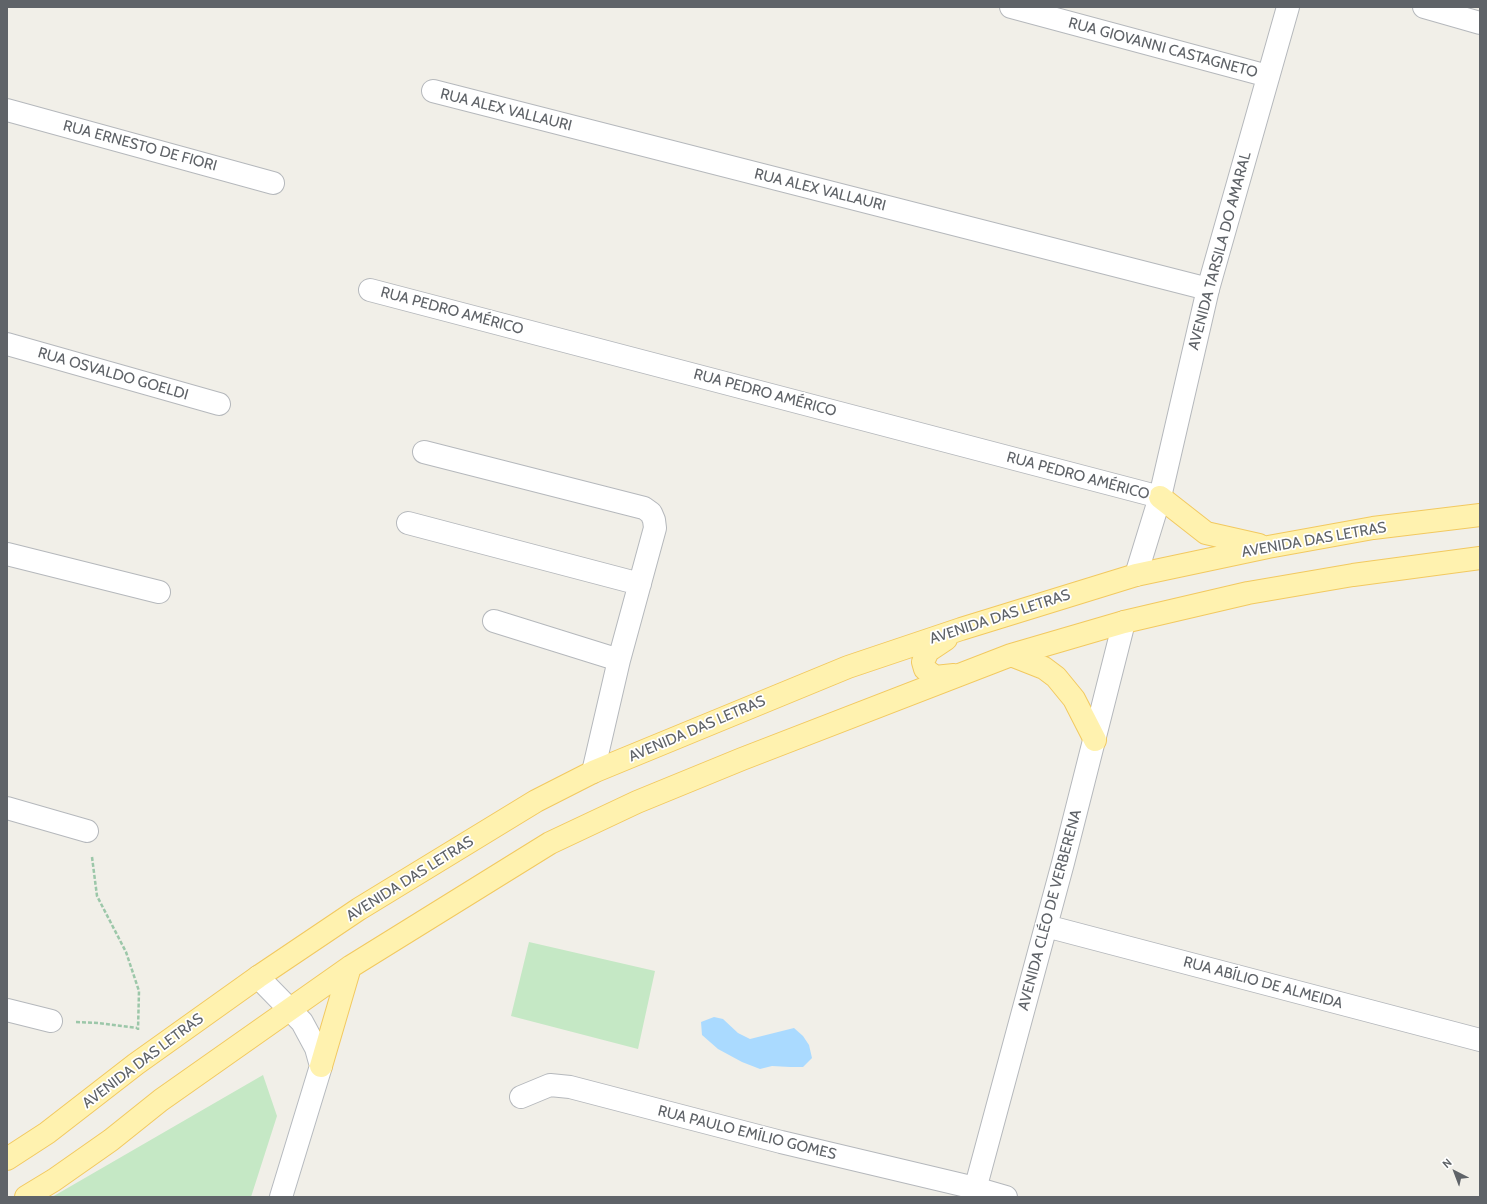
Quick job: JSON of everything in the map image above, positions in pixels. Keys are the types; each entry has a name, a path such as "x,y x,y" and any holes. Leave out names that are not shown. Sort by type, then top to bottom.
{"main road":[{"path":"1160,497 1206,533 1268,547"},
{"name":"AVENIDA DAS LETRAS","path":"7,1159 47,1134 136,1064 258,977 366,905 536,801 593,772 848,667 961,629 1136,575 1268,547 1373,528 1480,515"},
{"path":"26,1197 54,1180 162,1100 350,967 550,843 638,802 728,765 1011,655 1124,622 1248,594 1352,575 1480,558"},
{"path":"961,629 928,651 923,662 925,669 935,677 969,671"},
{"path":"1011,655 1044,668 1056,678 1074,699 1095,740"},
{"path":"321,1066 350,967"}],"street":[{"name":"RUA GIOVANNI CASTAGNETO","path":"1011,7 1268,76"},
{"name":"AVENIDA TARSILA DO AMARAL","path":"1136,575 1160,497 1208,288 1288,7"},
{"path":"1424,7 1480,23"},
{"name":"RUA ALEX VALLAURI","path":"433,91 1208,288"},
{"name":"RUA ERNESTO DE FIORI","path":"7,110 273,183"},
{"name":"RUA PEDRO AMÉRICO","path":"370,290 1160,497"},
{"name":"RUA OSVALDO GOELDI","path":"7,344 219,404"},
{"path":"424,452 644,508 651,513 656,528 619,660 593,772"},
{"path":"408,523 640,584"},
{"path":"7,554 159,592"},
{"path":"494,620 619,660"},
{"name":"AVENIDA CLÉO DE VERBERENA","path":"974,1193 1095,740 1124,622"},
{"path":"7,808 87,831"},
{"name":"RUA ABÍLIO DE ALMEIDA","path":"1046,926 1480,1040"},
{"path":"258,977 302,1022 316,1048 321,1066 281,1197"},
{"path":"7,1010 51,1021"},
{"name":"RUA PAULO EMÍLIO GOMES","path":"521,1097 550,1085 570,1087 974,1193 1006,1197"}],"path":[{"path":"87,831 93,859 97,896 126,952 139,991 137,1028 141,1041 136,1064"},
{"path":"51,1021 98,1023 137,1028"}],"green space":[{"path":"529,942 655,971 638,1049 511,1016"},
{"path":"263,1075 277,1116 251,1197 52,1197"}],"water":[{"path":"714,1017 723,1019 738,1033 750,1039 794,1028 803,1036 809,1045 812,1058 803,1067 772,1066 760,1069 742,1062 718,1049 702,1035 701,1022"}]}
